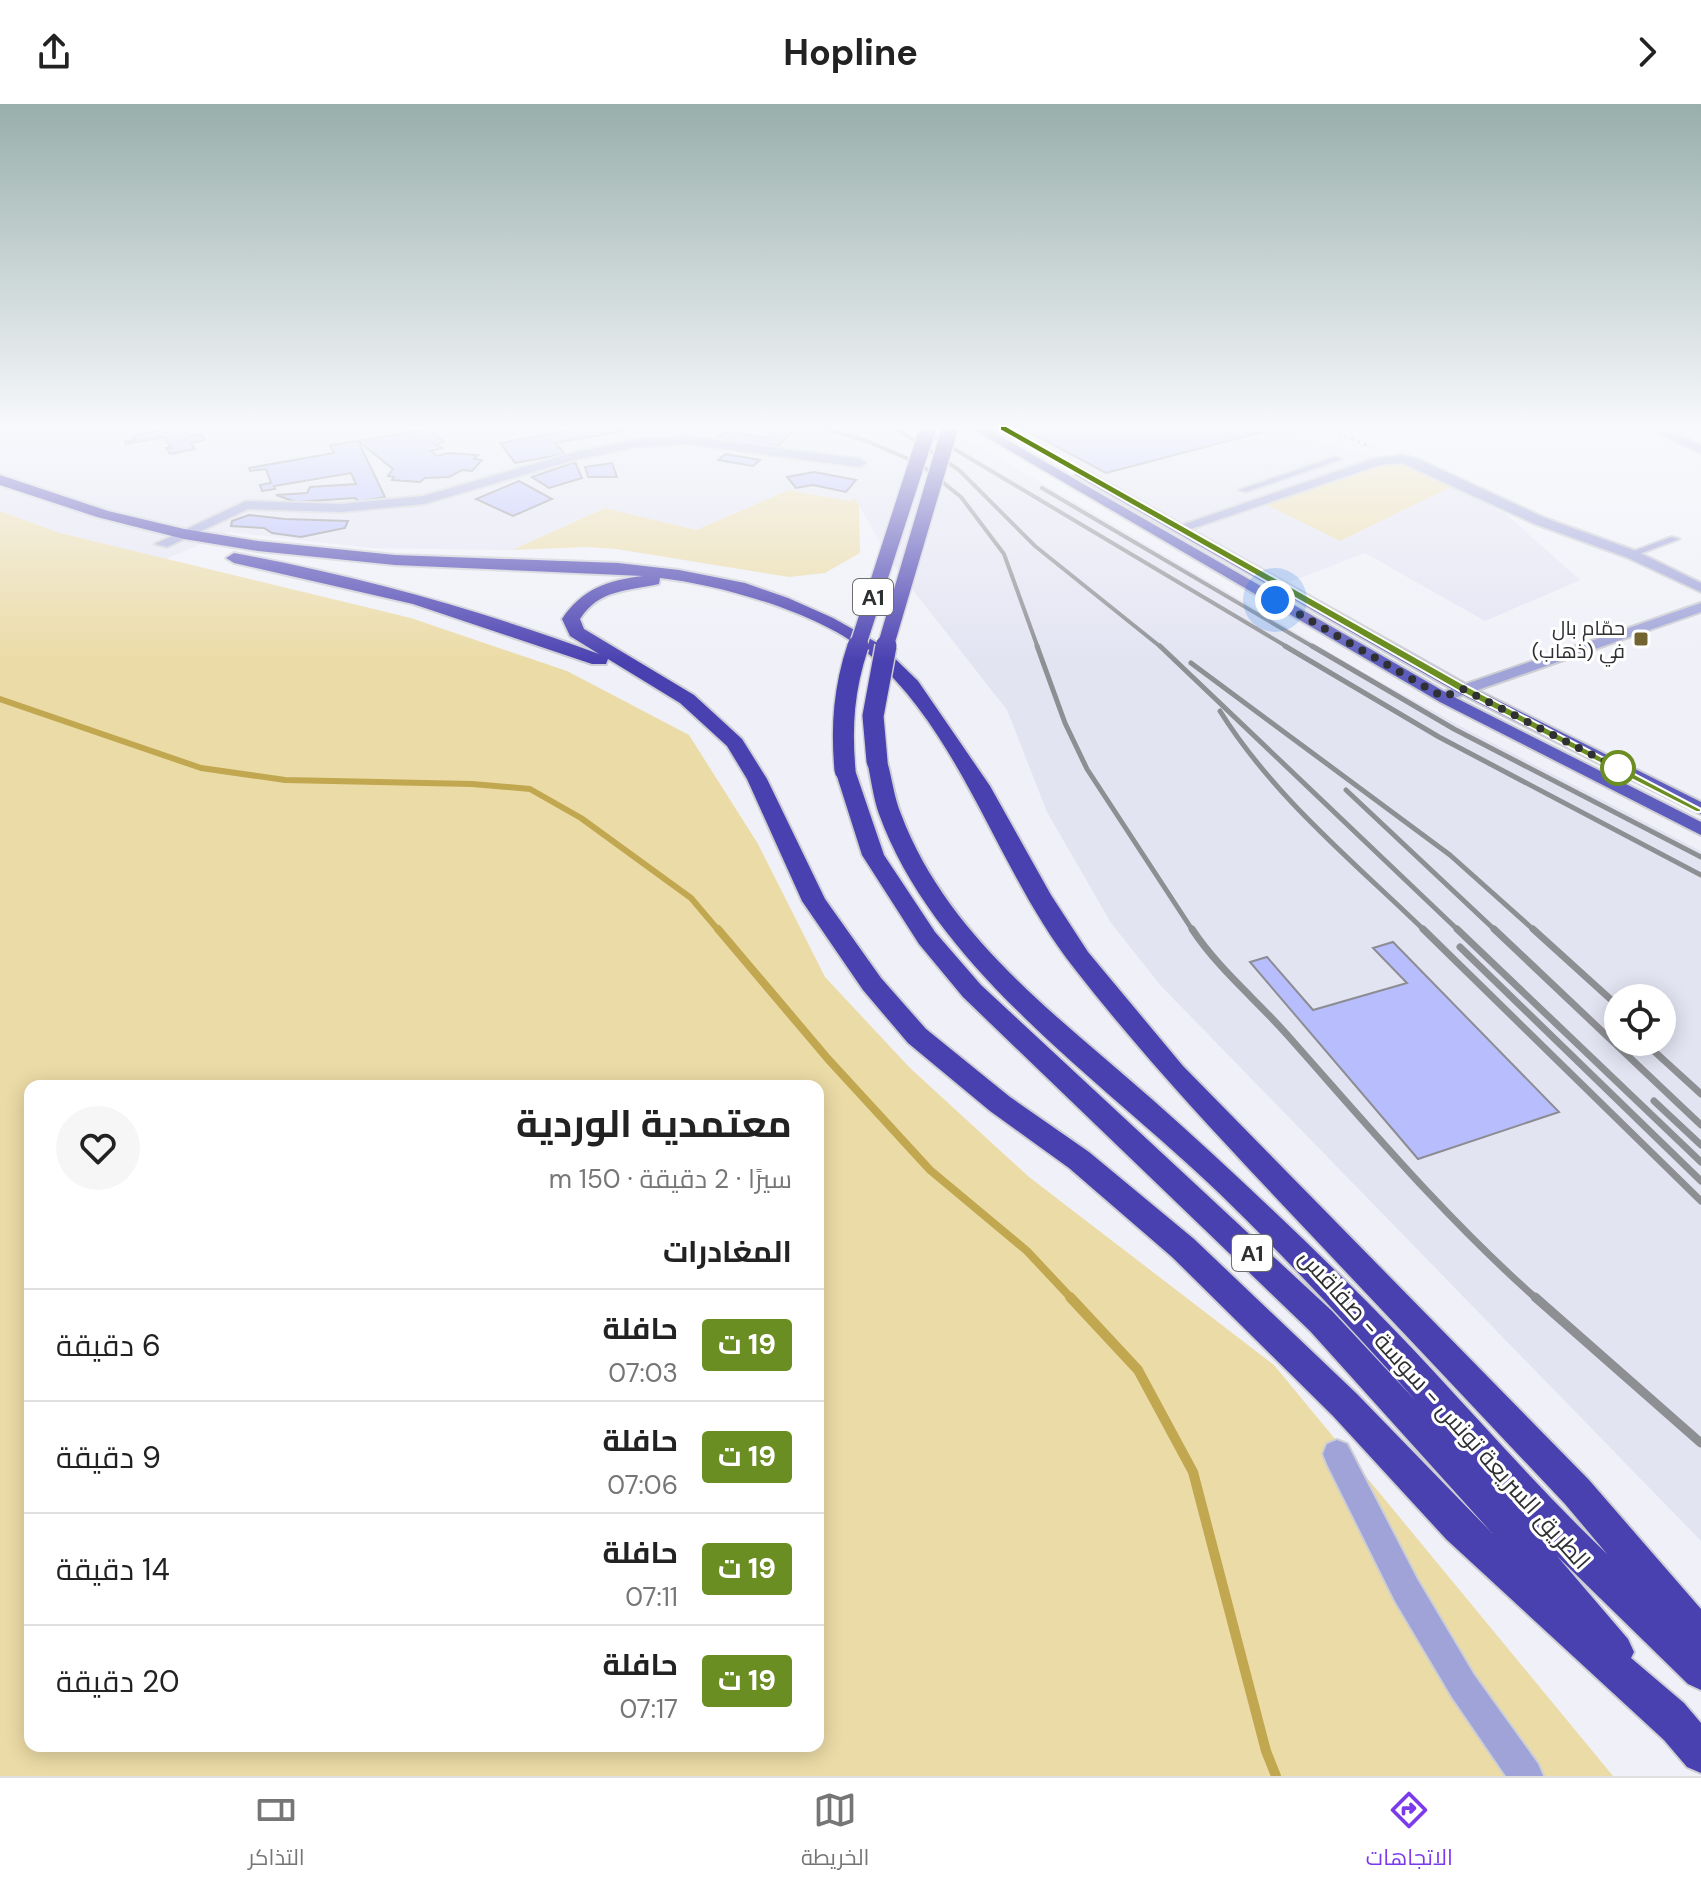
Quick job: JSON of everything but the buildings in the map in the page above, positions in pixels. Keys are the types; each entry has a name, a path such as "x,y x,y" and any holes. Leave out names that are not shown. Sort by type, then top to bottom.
{"highway":[{"path":"28,506 162,544 338,578 431,604 570,649 687,699"},
{"path":"79,506 184,534 354,557 618,568 739,587 827,622 874,649 911,685 979,786 1040,896 1079,958 1174,1073 1567,1481 1701,1637"},
{"name":"الطريق السريعة تونس - سوسة - صفاقس","path":"903,506 846,682 842,737 845,770 873,855 927,938 972,991 1321,1321 1499,1515 1691,1741"},
{"name":"الطريق السريعة تونس - سوسة - صفاقس","path":"927,506 885,646 873,716 877,761 889,812 907,853 957,931 998,977 1240,1196 1349,1304 1550,1524 1701,1671"},
{"path":"697,580 636,582 602,590 579,605 571,619 576,632 588,642 687,699 735,743 757,779 814,901 872,984 917,1036 1000,1104 1079,1160 1183,1248 1345,1405 1458,1527 1691,1741"}],"main road":[{"path":"1112,506 1443,697 1701,829"},
{"path":"1137,506 1463,689 1696,804"}],"street":[{"path":"162,544 244,506"},
{"path":"279,506 368,506"},
{"path":"1177,529 1245,506"},
{"path":"1509,506 1540,521 1631,554 1701,588"},
{"path":"1443,697 1701,607"},
{"path":"1337,1454 1406,1590 1463,1686 1526,1776"}],"lane":[{"path":"1631,554 1674,539"}],"shaded area":[{"path":"0,506 752,506 696,530 604,508 512,550 372,548 229,532 166,559 60,533 0,511"},
{"path":"752,506 859,506 860,553 825,573 789,577 616,549 512,550 605,508 696,530"},
{"path":"860,506 1081,506 1363,672 1701,851 1701,1541 1161,986 1111,923 1047,812 1007,710 891,562"},
{"path":"1147,506 1368,506 1340,541 1412,506 1490,506 1507,515 1580,580 1485,621 1365,553 1284,584"},
{"path":"1269,506 1412,506 1340,541"},
{"path":"0,511 60,533 411,618 567,671 689,735 758,844 825,977 910,1068 1029,1177 1274,1365 1613,1776 0,1776"}],"waterway":[{"path":"0,699 201,768 285,780 472,784 530,789 581,818 691,898 719,931"},
{"path":"718,929 828,1059 930,1170 1027,1251 1072,1299"},
{"path":"1070,1297 1138,1370 1193,1472 1266,1751 1276,1776"}],"railway":[{"path":"968,506 1004,554 1038,648"},
{"path":"995,506 1035,546 1162,648"},
{"path":"1050,506 1289,648"},
{"path":"1073,506 1315,648"},
{"path":"1037,646 1065,723 1087,769 1193,931"},
{"path":"1160,646 1459,931"},
{"path":"1285,646 1439,737 1701,875"},
{"path":"1312,646 1454,729 1701,857"},
{"path":"1191,663 1450,855 1535,931"},
{"path":"1220,711 1264,772 1289,800 1425,931"},
{"path":"1346,790 1496,931"},
{"path":"1192,929 1214,958 1278,1024 1409,1172 1537,1299"},
{"path":"1423,929 1701,1201"},
{"path":"1457,929 1701,1162"},
{"path":"1494,929 1701,1125"},
{"path":"1533,929 1604,993"},
{"path":"1460,947 1701,1181"},
{"path":"1659,1056 1701,1094"},
{"path":"1654,1101 1701,1145"},
{"path":"1535,1297 1701,1443"}],"bus line":[{"path":"1137,506 1463,689 1701,809"}],"place":[{"name":"حمّام بال في (ذهاب)","path":"1641,639"}],"route":[{"path":"1275,600 1443,697 1463,689 1618,768"}]}
